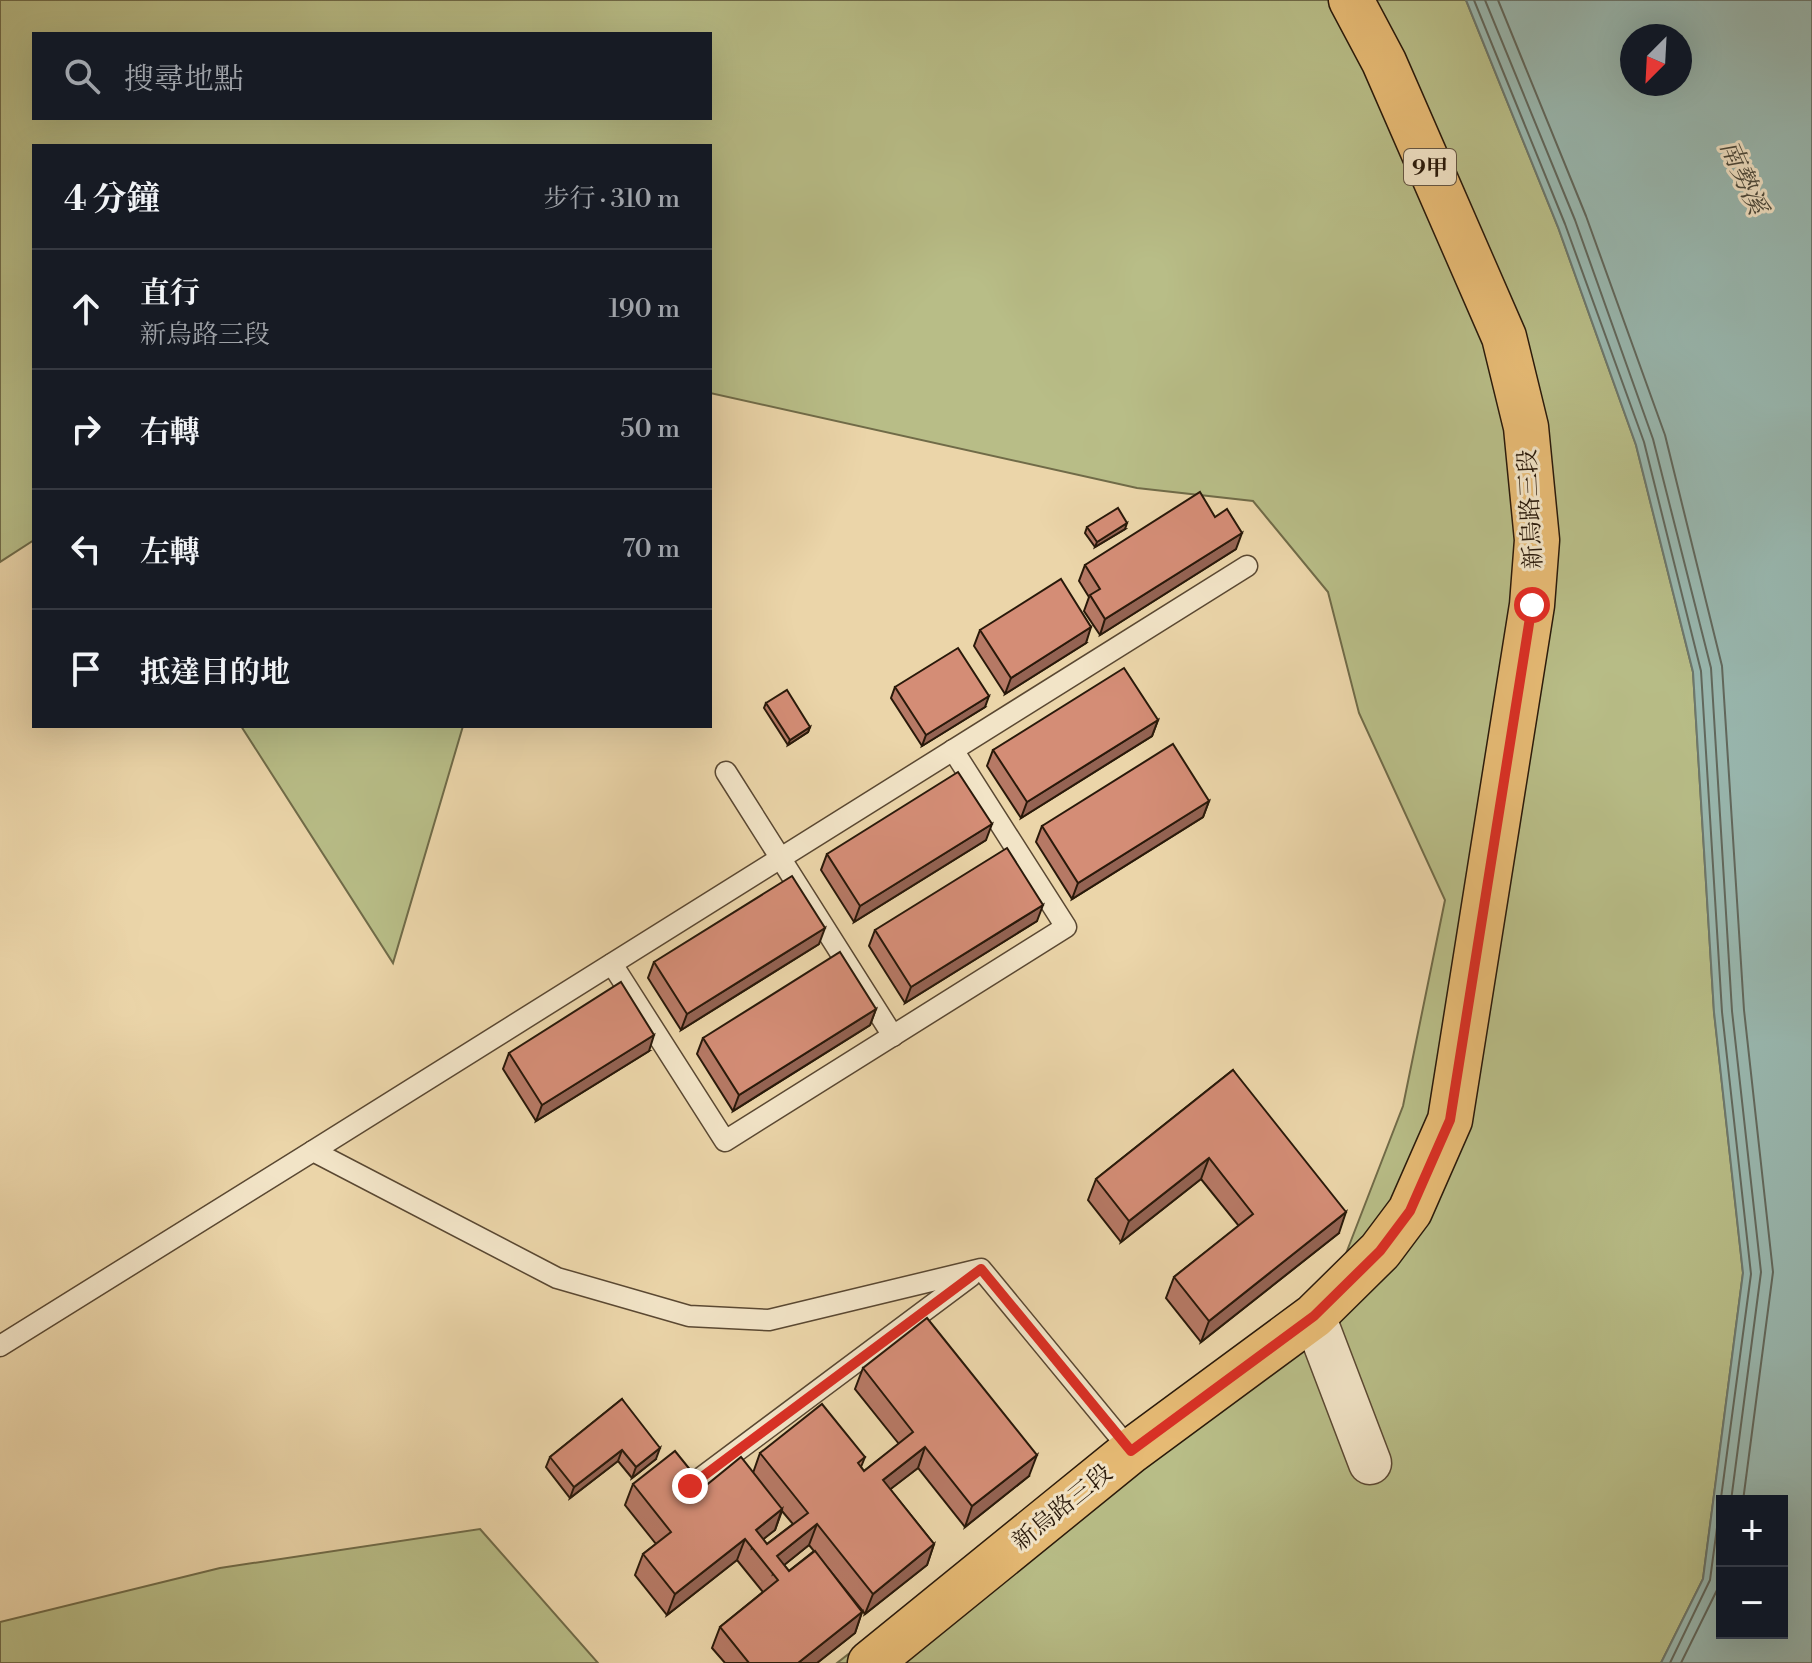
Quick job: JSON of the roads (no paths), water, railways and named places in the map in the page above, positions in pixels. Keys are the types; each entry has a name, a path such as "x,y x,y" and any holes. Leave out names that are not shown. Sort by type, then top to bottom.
{"main road":[{"name":"新烏路三段","path":"870,1663 1131,1451 1314,1316 1380,1251 1410,1211 1450,1120 1533,592 1537,540 1526,427 1504,337 1384,62 1351,0"}],"street":[{"path":"1314,1316 1370,1463"}],"lane":[{"path":"0,1346 1247,566"},
{"path":"612,964 725,1141 893,1036 1066,927 953,750"},
{"path":"726,772 893,1036"},
{"path":"313,1151 557,1278 689,1316 769,1320 981,1269"},
{"path":"981,1269 1131,1451"},
{"path":"690,1486 981,1269"}],"water":[{"name":"南勢溪","path":"1466,0 1812,0 1812,1663 1661,1663 1703,1579 1743,1273 1714,1012 1693,672 1636,445 1558,227"}]}
